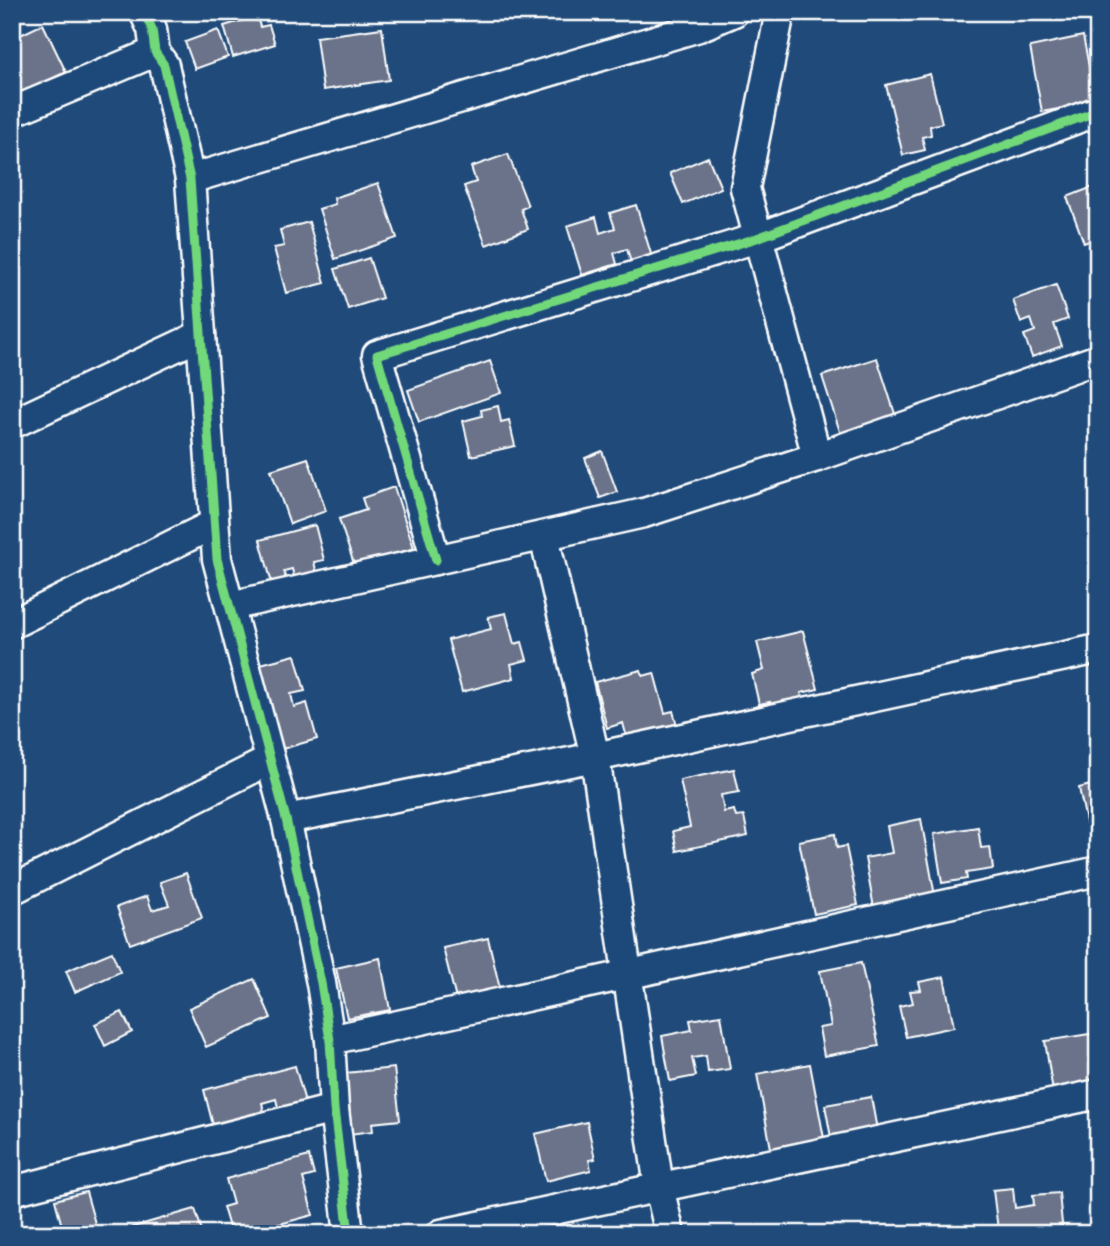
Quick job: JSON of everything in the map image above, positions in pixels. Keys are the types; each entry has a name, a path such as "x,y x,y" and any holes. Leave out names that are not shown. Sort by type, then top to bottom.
{"street":[{"path":"144,12 152,29 156,52 164,65 190,179 217,559 286,819 321,983 330,1040 334,1109 349,1234"},
{"path":"190,179 699,27 734,12"},
{"path":"780,12 745,188 817,457"},
{"path":"12,112 156,52"},
{"path":"436,560 377,355 757,238 1098,111"},
{"path":"12,424 201,335"},
{"path":"230,606 643,513 817,457 1098,359"},
{"path":"12,624 214,524"},
{"path":"544,536 595,757 659,1187 670,1234"},
{"path":"286,819 595,757 1098,649"},
{"path":"12,890 270,760"},
{"path":"330,1040 1098,871"},
{"path":"441,1234 1098,1094"},
{"path":"12,1191 334,1109"}],"building":[{"path":"257,16 260,27 269,25 275,44 233,57 224,26"},
{"path":"43,24 66,72 12,98 12,39"},
{"path":"382,28 389,80 323,90 316,37"},
{"path":"218,30 228,57 195,69 185,42"},
{"path":"1083,36 1096,102 1042,112 1030,47"},
{"path":"930,74 942,123 930,126 931,135 922,137 925,150 903,155 886,85"},
{"path":"508,154 528,206 521,209 528,229 486,245 464,186 476,182 471,167"},
{"path":"708,157 721,188 683,204 670,173"},
{"path":"378,183 397,238 335,259 319,209 335,204 334,198"},
{"path":"1098,185 1097,238 1084,243 1067,197"},
{"path":"636,205 652,257 631,263 627,249 614,253 617,264 582,275 567,226 596,217 600,233 615,228 610,213"},
{"path":"309,222 325,283 286,293 274,248 284,246 280,230"},
{"path":"369,258 382,298 348,309 335,269"},
{"path":"1056,285 1068,319 1054,324 1062,346 1032,357 1024,335 1035,331 1031,319 1021,323 1013,300"},
{"path":"877,358 898,423 843,441 822,376"},
{"path":"490,361 501,393 419,422 408,390"},
{"path":"498,406 501,422 509,420 515,446 471,456 463,421 482,416 481,410"},
{"path":"602,451 617,492 600,498 585,458"},
{"path":"308,458 326,511 290,524 271,470"},
{"path":"394,487 414,548 355,567 339,519 366,510 362,498"},
{"path":"315,525 324,560 314,562 317,574 295,581 292,569 284,571 287,584 273,587 260,540"},
{"path":"506,613 514,644 522,642 527,660 511,664 514,678 462,692 448,640 491,629 488,617"},
{"path":"803,631 818,689 801,693 804,706 773,714 770,702 759,704 752,674 764,670 757,642"},
{"path":"295,655 305,691 291,694 294,707 307,703 317,739 275,751 253,666"},
{"path":"641,670 643,676 654,673 665,713 673,711 678,729 628,742 623,723 607,728 595,682"},
{"path":"734,769 739,792 721,795 724,812 734,810 736,817 744,816 748,836 677,851 673,831 690,827 680,780"},
{"path":"1098,783 1098,824 1087,826 1079,788"},
{"path":"921,819 935,896 874,908 865,858 892,853 887,826"},
{"path":"978,827 981,848 990,847 993,869 966,873 967,879 942,883 934,834"},
{"path":"835,834 837,848 846,846 858,905 814,914 799,841"},
{"path":"186,873 202,918 130,944 117,907 147,896 152,910 169,905 160,882"},
{"path":"488,938 500,989 456,999 443,948"},
{"path":"112,952 120,972 75,992 66,971"},
{"path":"380,958 390,1010 347,1018 336,968"},
{"path":"861,963 879,1046 824,1056 819,1028 831,1026 820,971"},
{"path":"944,977 954,1027 906,1037 899,1006 913,1003 910,991 921,990 919,982"},
{"path":"254,979 271,1018 206,1047 189,1008"},
{"path":"122,1012 132,1032 105,1046 95,1024"},
{"path":"721,1015 730,1069 708,1072 706,1056 692,1058 696,1076 670,1081 662,1036 692,1030 690,1020"},
{"path":"1096,1033 1098,1085 1053,1092 1045,1041"},
{"path":"810,1064 826,1149 773,1159 757,1074"},
{"path":"295,1066 307,1109 280,1116 276,1099 262,1103 266,1120 215,1133 204,1090"},
{"path":"394,1068 400,1120 372,1123 373,1131 342,1135 336,1074"},
{"path":"871,1097 878,1135 832,1143 825,1105"},
{"path":"587,1122 595,1159 589,1160 591,1170 546,1181 535,1134"},
{"path":"309,1156 314,1175 303,1178 313,1215 242,1234 231,1234 223,1207 233,1204 226,1179"},
{"path":"1013,1188 1015,1208 1034,1205 1033,1195 1059,1193 1063,1234 1016,1234 1015,1228 998,1230 993,1190"},
{"path":"86,1192 98,1234 64,1234 55,1200"},
{"path":"195,1209 203,1234 112,1233"}],"cycle path":[{"path":"144,12 152,29 155,52 164,65 190,179 217,559 286,819 321,983 330,1040 334,1109 349,1234"},
{"path":"436,560 377,355 757,238 1098,111"}]}
